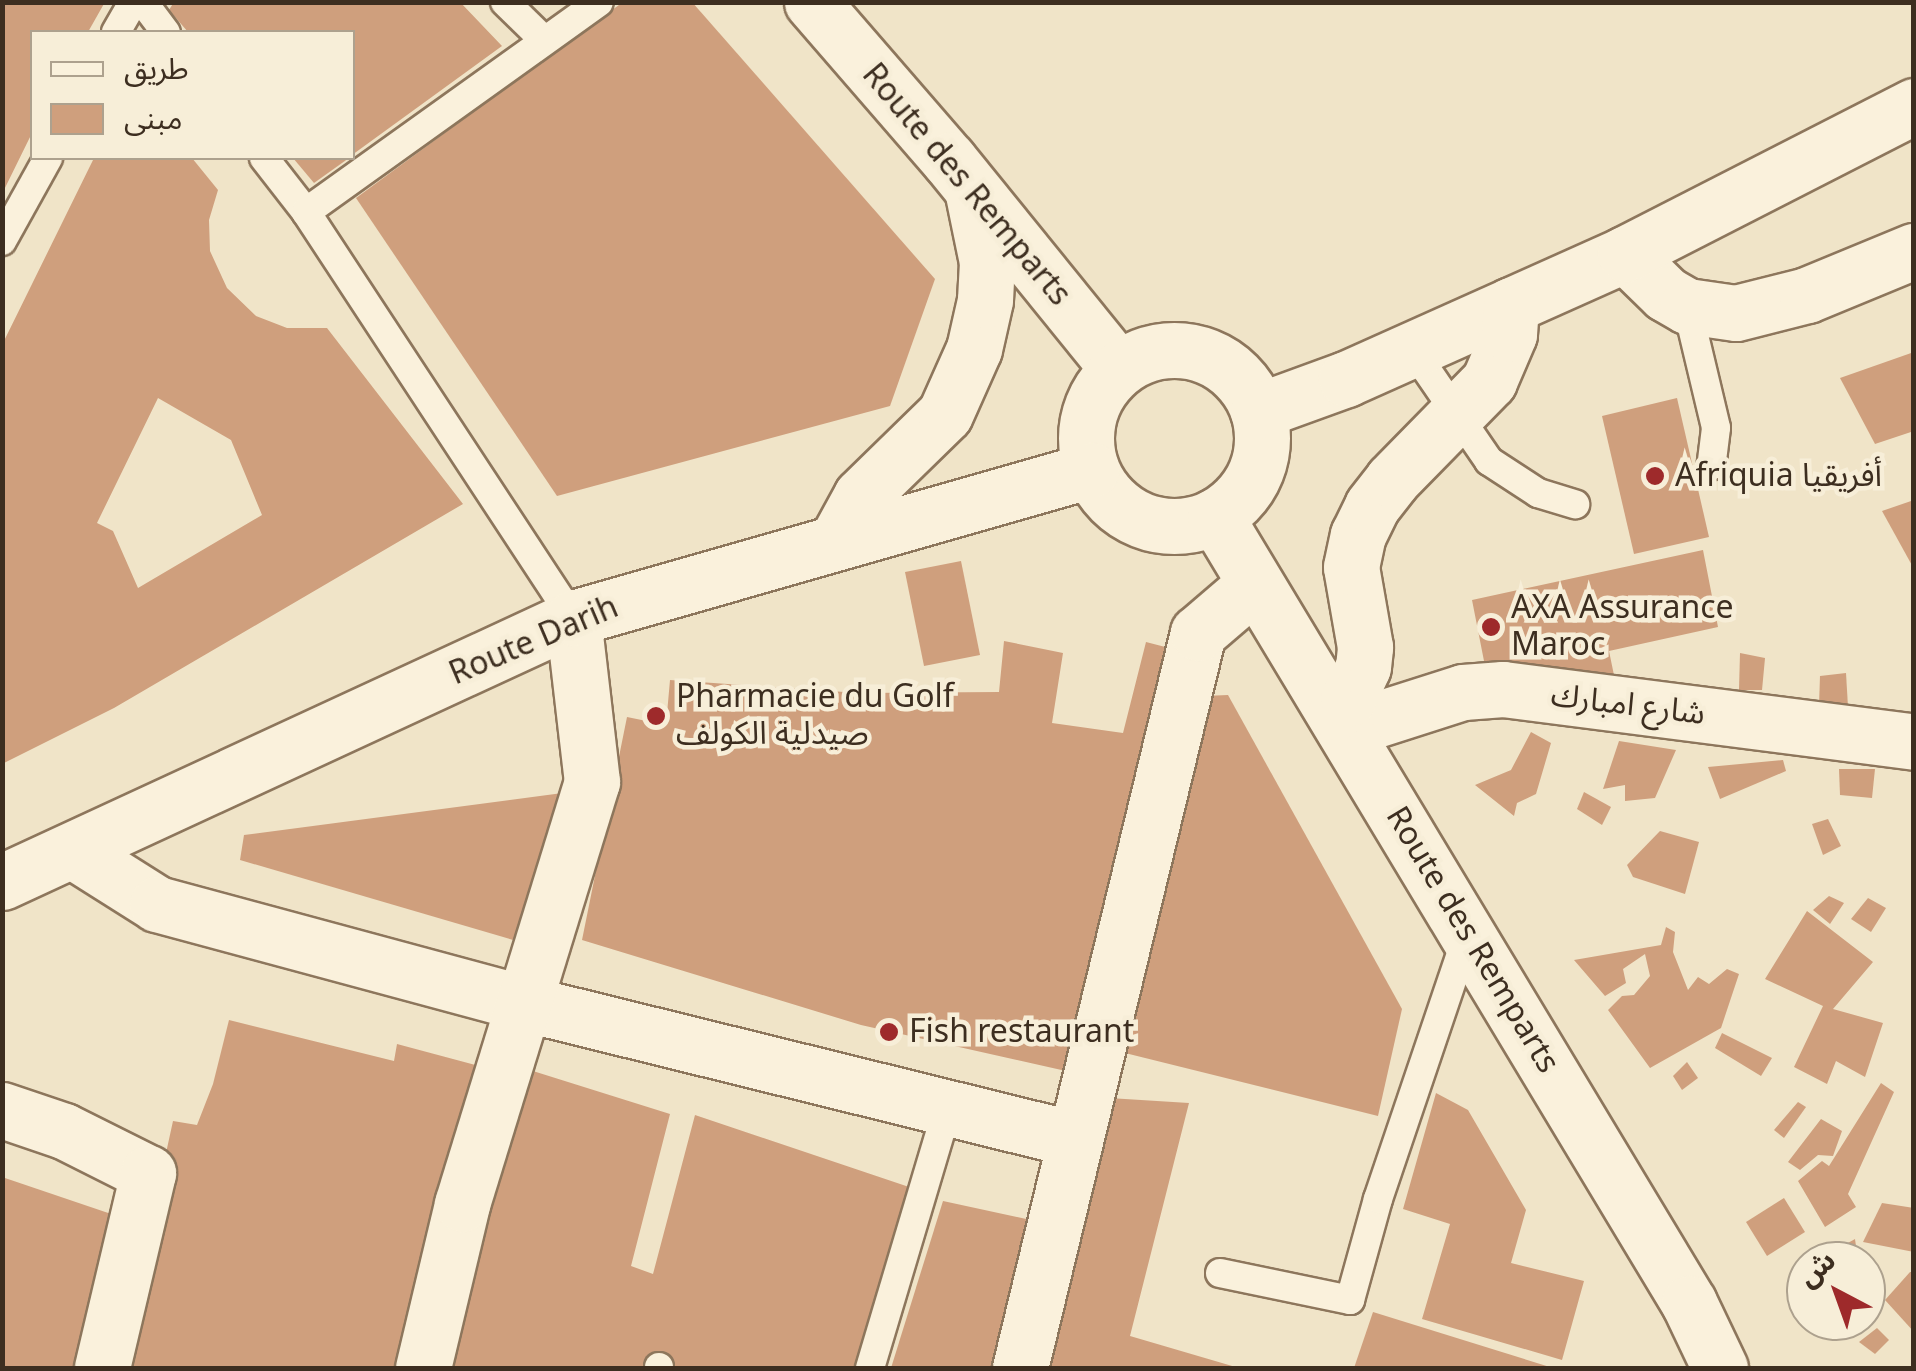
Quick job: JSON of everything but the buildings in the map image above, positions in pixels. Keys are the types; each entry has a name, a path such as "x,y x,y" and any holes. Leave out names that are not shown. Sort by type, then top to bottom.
{"street":[{"name":"Route des Remparts","path":"812,2 971,186 1118,370"},
{"path":"1258,411 1413,350 1625,254 1914,106"},
{"path":"837,540 861,496 945,414 974,349 987,262 971,186"},
{"path":"1625,254 1666,294 1687,306 1736,312 1770,307 1914,251"},
{"path":"1341,721 1363,668 1365,647 1352,567 1358,535 1372,506 1392,480 1482,390 1500,362 1511,305"},
{"path":"1163,350 1212,357 1240,380 1258,411 1262,432 1256,472 1245,490 1215,516 1191,524 1142,520 1112,500 1092,470 1086,448 1092,405 1118,370 1163,350"},
{"name":"Route Darih","path":"2,882 573,618 1092,470"},
{"name":"Route des Remparts","path":"1215,516 1689,1303 1720,1368"},
{"path":"1020,1368 1198,633 1254,585"},
{"path":"423,1368 462,1204 592,782 573,618"},
{"name":"شارع امبارك","path":"1341,721 1463,692 1503,689 1914,742"},
{"path":"73,851 156,904 526,1004 1074,1139"},
{"path":"2,1110 64,1131 148,1174 102,1368"}],"lane":[{"path":"117,30 133,2"},
{"path":"143,2 164,30"},
{"path":"504,2 544,40"},
{"path":"306,212 599,2"},
{"path":"2,242 47,160"},
{"path":"266,160 306,212 573,618"},
{"path":"1687,306 1716,428 1711,466"},
{"path":"1413,350 1489,460 1538,493 1575,504"},
{"path":"1220,1273 1350,1300 1378,1200 1468,934"},
{"path":"870,1368 948,1108"}],"place":[{"name":"Afriquia أفريقيا","path":"1655,476"},
{"name":"AXA Assurance Maroc","path":"1491,627"},
{"name":"Pharmacie du Golf صيدلية الكولف","path":"656,716"},
{"name":"Fish restaurant","path":"889,1032"}]}
